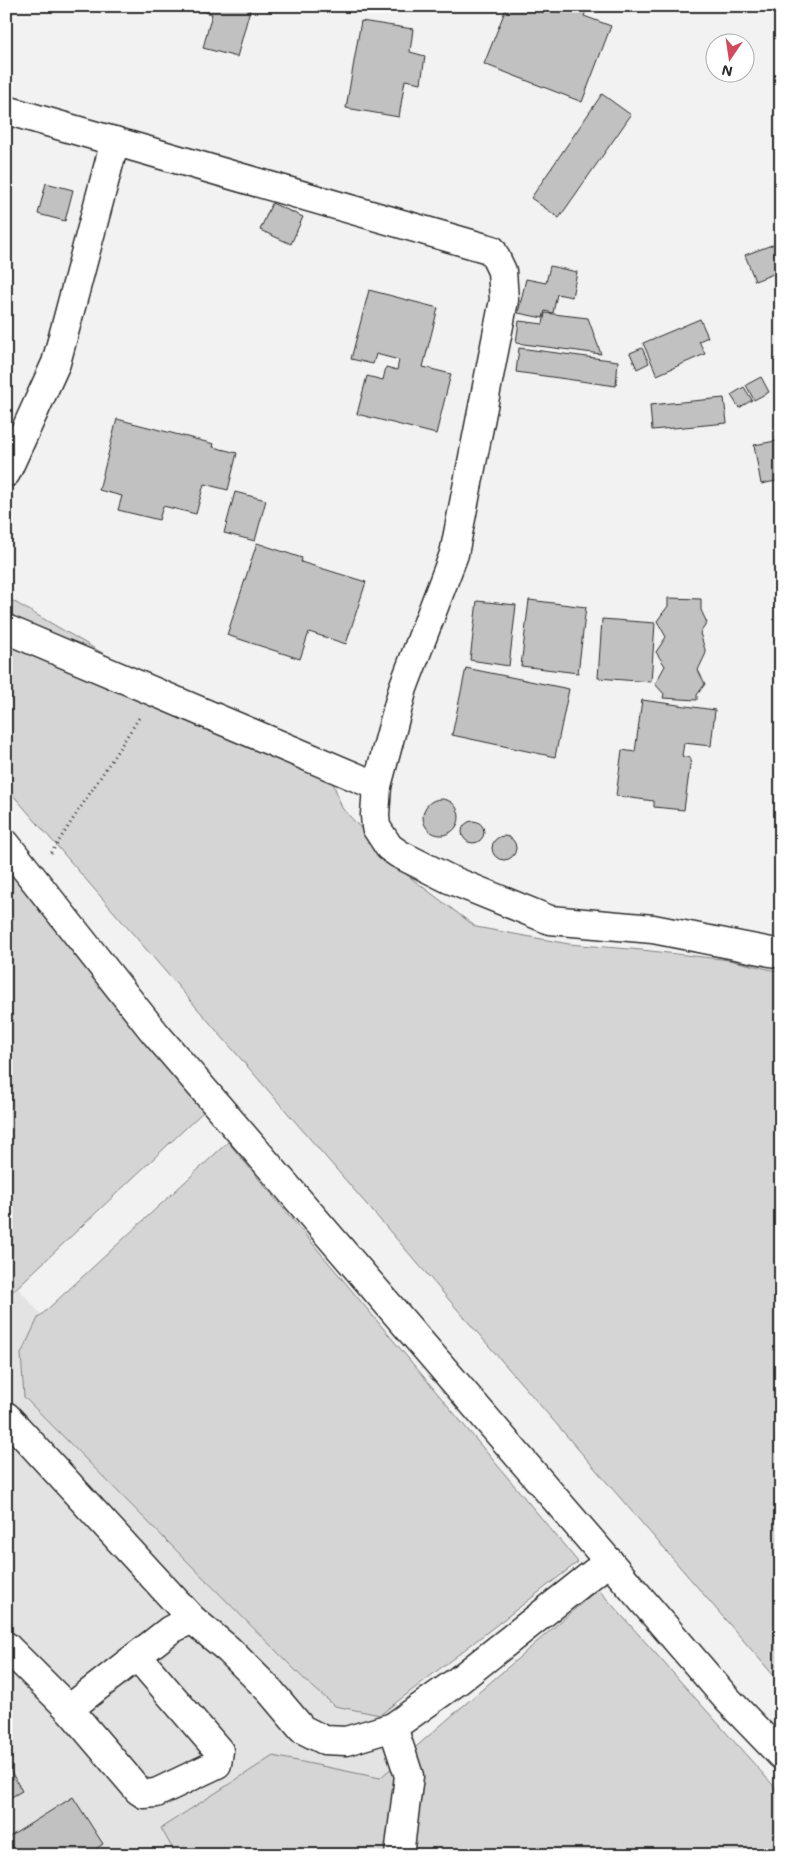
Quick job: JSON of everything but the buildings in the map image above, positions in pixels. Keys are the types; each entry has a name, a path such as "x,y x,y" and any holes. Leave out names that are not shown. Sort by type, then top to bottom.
{"street":[{"path":"6,110 492,250 502,271 504,300 454,554 403,688 377,786 376,827 389,847 399,854 449,879 550,920 653,929 781,954"},
{"path":"6,473 56,363 115,141"},
{"path":"6,629 377,786"},
{"path":"6,844 154,1033 727,1699 781,1755"},
{"path":"6,1416 192,1619 229,1650 270,1691 302,1729 324,1740 346,1741 393,1727 459,1680 609,1561"},
{"path":"69,1709 170,1630 192,1619"},
{"path":"6,1646 69,1709 138,1790 144,1794 156,1793 216,1764 219,1751 137,1656"},
{"path":"393,1727 409,1776 399,1855"}],"path":[{"path":"34,879 156,692"}],"shaded area":[{"path":"6,597 166,690 326,763 342,808 399,869 476,927 569,944 729,960 781,972 781,1684 6,787"},
{"path":"6,859 206,1109 10,1294 6,1300"},
{"path":"228,1142 578,1562 380,1715 335,1706 306,1681 24,1397 21,1354 38,1318"},
{"path":"6,1274 511,1855 6,1855"},
{"path":"598,1589 781,1794 781,1855 176,1855 161,1828 273,1756 380,1778"}]}
